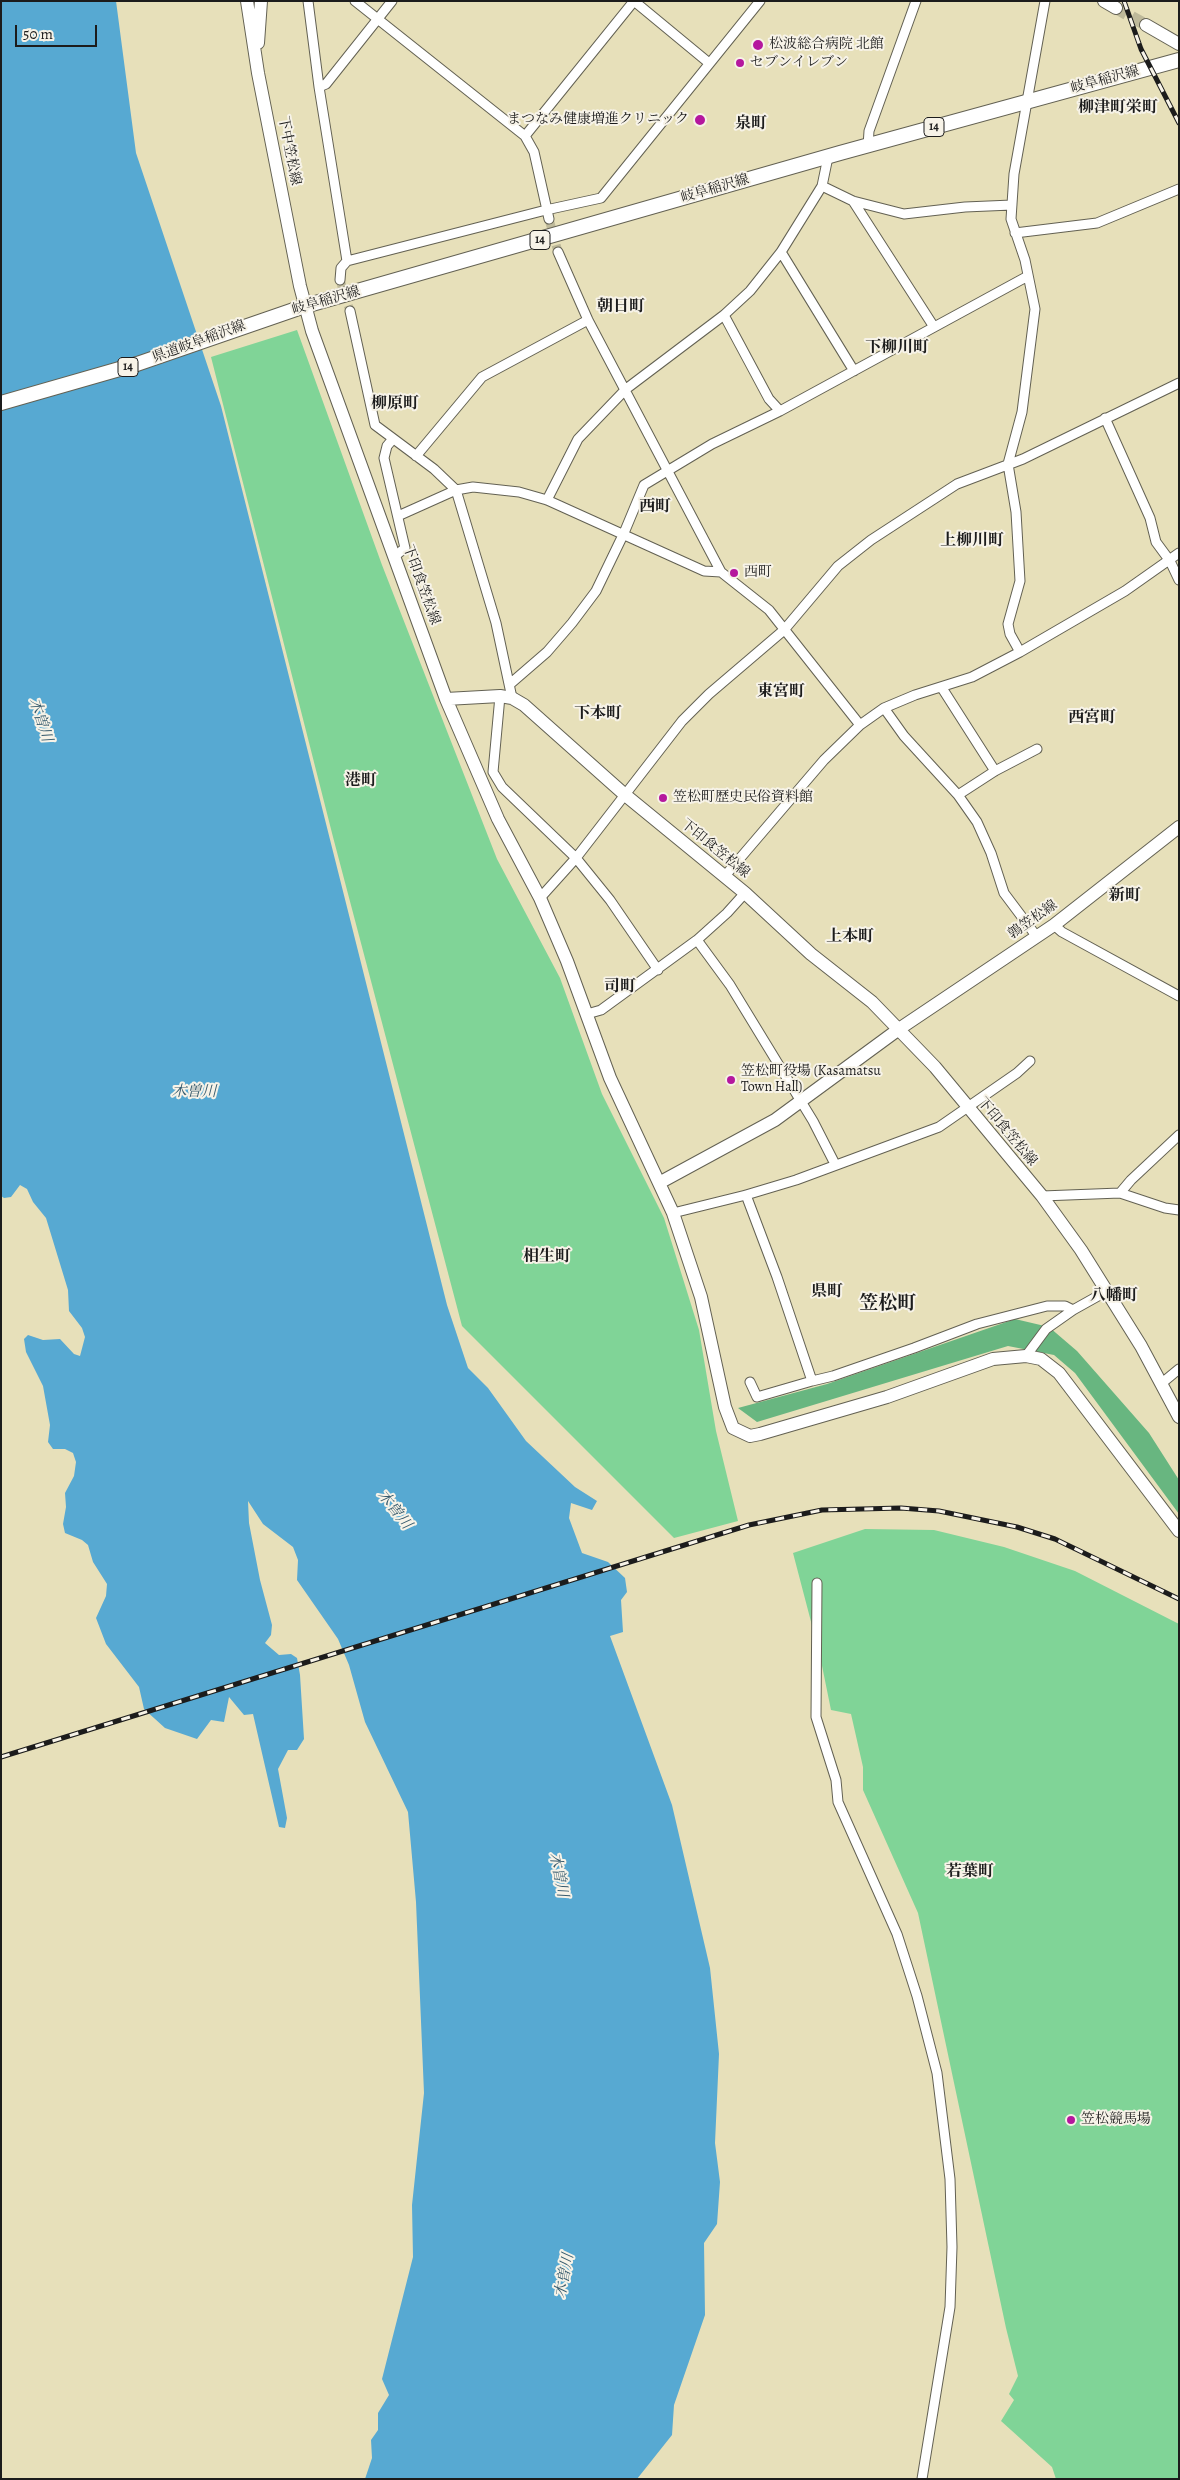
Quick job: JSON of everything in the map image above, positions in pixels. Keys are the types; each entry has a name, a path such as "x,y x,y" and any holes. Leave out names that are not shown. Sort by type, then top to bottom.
{"main road":[{"name":"下中笠松線","path":"247,1 258,73 305,306"},
{"path":"258,73 261,1"},
{"path":"1146,25 1179,44"},
{"name":"岐阜稲沢線","path":"252,323 305,306 828,157 1179,60"},
{"name":"下印食笠松線","path":"305,306 446,699 498,819 540,898 587,1014 610,1078 673,1213 701,1296 725,1407 733,1428 750,1436 760,1434 887,1397 993,1360 1026,1356"},
{"name":"県道岐阜稲沢線","path":"1,403 137,364 252,323"},
{"path":"446,699 506,697"},
{"name":"下印食笠松線","path":"506,697 524,705 624,794 745,893 811,954 872,1002 935,1067 1042,1196 1081,1250 1162,1383 1179,1417"},
{"name":"鶉笠松線","path":"659,1183 775,1120 800,1103 836,1073 899,1029 1054,926 1179,827"},
{"path":"1026,1356 1041,1359 1059,1373 1179,1531"}],"street":[{"path":"308,1 318,87 347,261"},
{"path":"355,1 525,136 534,152 548,214"},
{"path":"318,87 326,84 392,1"},
{"path":"525,136 634,1 709,63"},
{"path":"340,280 341,268 347,261 548,214 601,198 760,1"},
{"path":"868,146 869,132 916,1"},
{"path":"1020,652 1010,634 1008,624 1020,581 1016,512 1008,464 1022,412 1033,343 1035,309 1012,219 1012,205 1014,174 1045,1"},
{"path":"547,500 578,439 626,389 724,315 750,291 781,252 822,186 828,157"},
{"path":"822,186 853,201 904,214 965,207 1012,205"},
{"path":"1015,232 1097,223 1179,189"},
{"path":"853,201 934,327"},
{"path":"558,252 566,274 588,320 721,572 769,610 860,725"},
{"path":"781,252 854,371"},
{"path":"510,684 546,652 572,623 596,591 624,533 644,484 667,469 780,411 1028,276"},
{"path":"350,311 375,425 456,490 496,623 510,684 492,772 502,787 576,858 610,900 658,970"},
{"path":"724,315 770,399 780,411"},
{"path":"416,456 482,377 588,320"},
{"path":"540,898 576,858 682,721 709,694 784,630 838,566 871,540 957,484 1008,464 1179,383"},
{"path":"1105,418 1150,518 1156,542 1170,561 1179,580"},
{"path":"392,440 387,446 384,458 405,548 395,556"},
{"path":"398,516 456,490 473,487 519,492 547,500 624,533 704,571 721,572"},
{"path":"724,876 824,760 860,725 884,708 915,695 972,677 1020,652 1125,591 1179,553"},
{"path":"942,688 995,771"},
{"path":"884,708 904,736 958,795 977,822 991,853 1004,893 1037,937"},
{"path":"958,795 995,771 1037,749"},
{"path":"587,1014 601,1010 658,970 697,940 727,913 745,893"},
{"path":"1054,926 1179,996"},
{"path":"697,940 730,985 800,1103 813,1121 834,1164"},
{"path":"673,1213 746,1195 796,1180 834,1164 939,1127 1017,1073 1030,1061"},
{"path":"1120,1193 1130,1180 1179,1135"},
{"path":"1042,1196 1120,1193 1165,1208 1179,1210"},
{"path":"746,1195 778,1277 812,1381"},
{"path":"1026,1356 1046,1329 1073,1310 1107,1291"},
{"path":"750,1382 757,1397 833,1376 977,1324 1048,1306 1065,1306 1073,1310"},
{"path":"1162,1383 1179,1369"},
{"path":"817,1583 816,1717 836,1780 838,1802 897,1934 917,1996 937,2073 950,2179 952,2247 950,2307 922,2479"}],"green space":[{"path":"297,330 382,565 497,859 560,978 602,1094 664,1218 699,1330 716,1431 738,1521 674,1538 462,1326 333,837 211,357"},
{"path":"1015,1319 1049,1327 1077,1351 1149,1433 1179,1480 1179,1514 1075,1373 1054,1355 1008,1346 757,1422 738,1408 827,1384"},
{"name":"笠松競馬場","path":"865,1529 934,1530 1004,1547 1075,1571 1179,1624 1179,2479 1056,2479 1052,2467 1001,2421 1014,2400 1009,2394 1018,2376 1006,2328 918,1913 863,1790 863,1767 851,1714 831,1710 820,1656 793,1553"}],"water":[{"name":"木曽川","path":"1,1 116,1 136,153 221,406 447,1305 468,1368 488,1388 526,1441 575,1487 597,1501 592,1510 571,1503 569,1518 582,1553 608,1562 625,1578 627,1592 621,1600 623,1632 610,1636 672,1805 710,1968 719,2054 715,2143 720,2182 717,2224 704,2243 705,2315 674,2405 672,2435 637,2479 365,2479 372,2458 371,2440 378,2430 378,2413 389,2395 382,2379 413,2257 412,2205 424,2093 416,1902 408,1812 365,1722 349,1665 338,1639 297,1580 298,1560 293,1547 263,1524 248,1501 249,1523 260,1580 272,1625 271,1635 265,1643 279,1655 291,1654 297,1658 300,1675 304,1739 297,1750 288,1750 278,1769 287,1818 285,1828 279,1827 253,1714 244,1715 229,1697 224,1722 211,1720 197,1739 165,1728 144,1709 139,1687 106,1644 96,1618 106,1596 107,1584 93,1562 88,1545 82,1540 65,1533 63,1524 66,1507 65,1493 74,1476 76,1462 73,1453 65,1449 53,1449 48,1442 50,1425 43,1386 26,1352 24,1339 28,1335 43,1340 60,1339 74,1354 80,1356 85,1337 82,1328 69,1311 68,1290 46,1218 33,1202 27,1189 20,1185 11,1197 4,1198 1,1196"}],"tunnel":[{"path":"1116,8 1146,25"},
{"path":"549,219 558,252"},
{"path":"340,280 350,311"}],"railway":[{"path":"1124,1 1141,49 1179,123"},
{"path":"1,1757 749,1525 822,1510 901,1508 939,1511 1017,1527 1055,1539 1179,1599"}],"place":[{"name":"松波総合病院 北館","path":"758,45"},
{"name":"セブンイレブン","path":"740,63"},
{"name":"まつなみ健康増進クリニック","path":"700,120"},
{"name":"西町","path":"734,573"},
{"name":"笠松町歴史民俗資料館","path":"663,798"},
{"name":"笠松町役場 (Kasamatsu Town Hall)","path":"731,1080"},
{"name":"笠松競馬場","path":"1071,2120"}],"district":[{"name":"柳津町栄町","path":"1118,108"},
{"name":"泉町","path":"751,124"},
{"name":"朝日町","path":"621,307"},
{"name":"下柳川町","path":"897,348"},
{"name":"柳原町","path":"395,404"},
{"name":"西町","path":"655,507"},
{"name":"上柳川町","path":"972,541"},
{"name":"東宮町","path":"781,692"},
{"name":"下本町","path":"598,714"},
{"name":"西宮町","path":"1092,718"},
{"name":"港町","path":"361,781"},
{"name":"新町","path":"1125,896"},
{"name":"上本町","path":"850,937"},
{"name":"司町","path":"620,987"},
{"name":"相生町","path":"547,1257"},
{"name":"県町","path":"827,1292"},
{"name":"八幡町","path":"1114,1296"},
{"name":"笠松町","path":"888,1304"},
{"name":"若葉町","path":"970,1872"}]}
